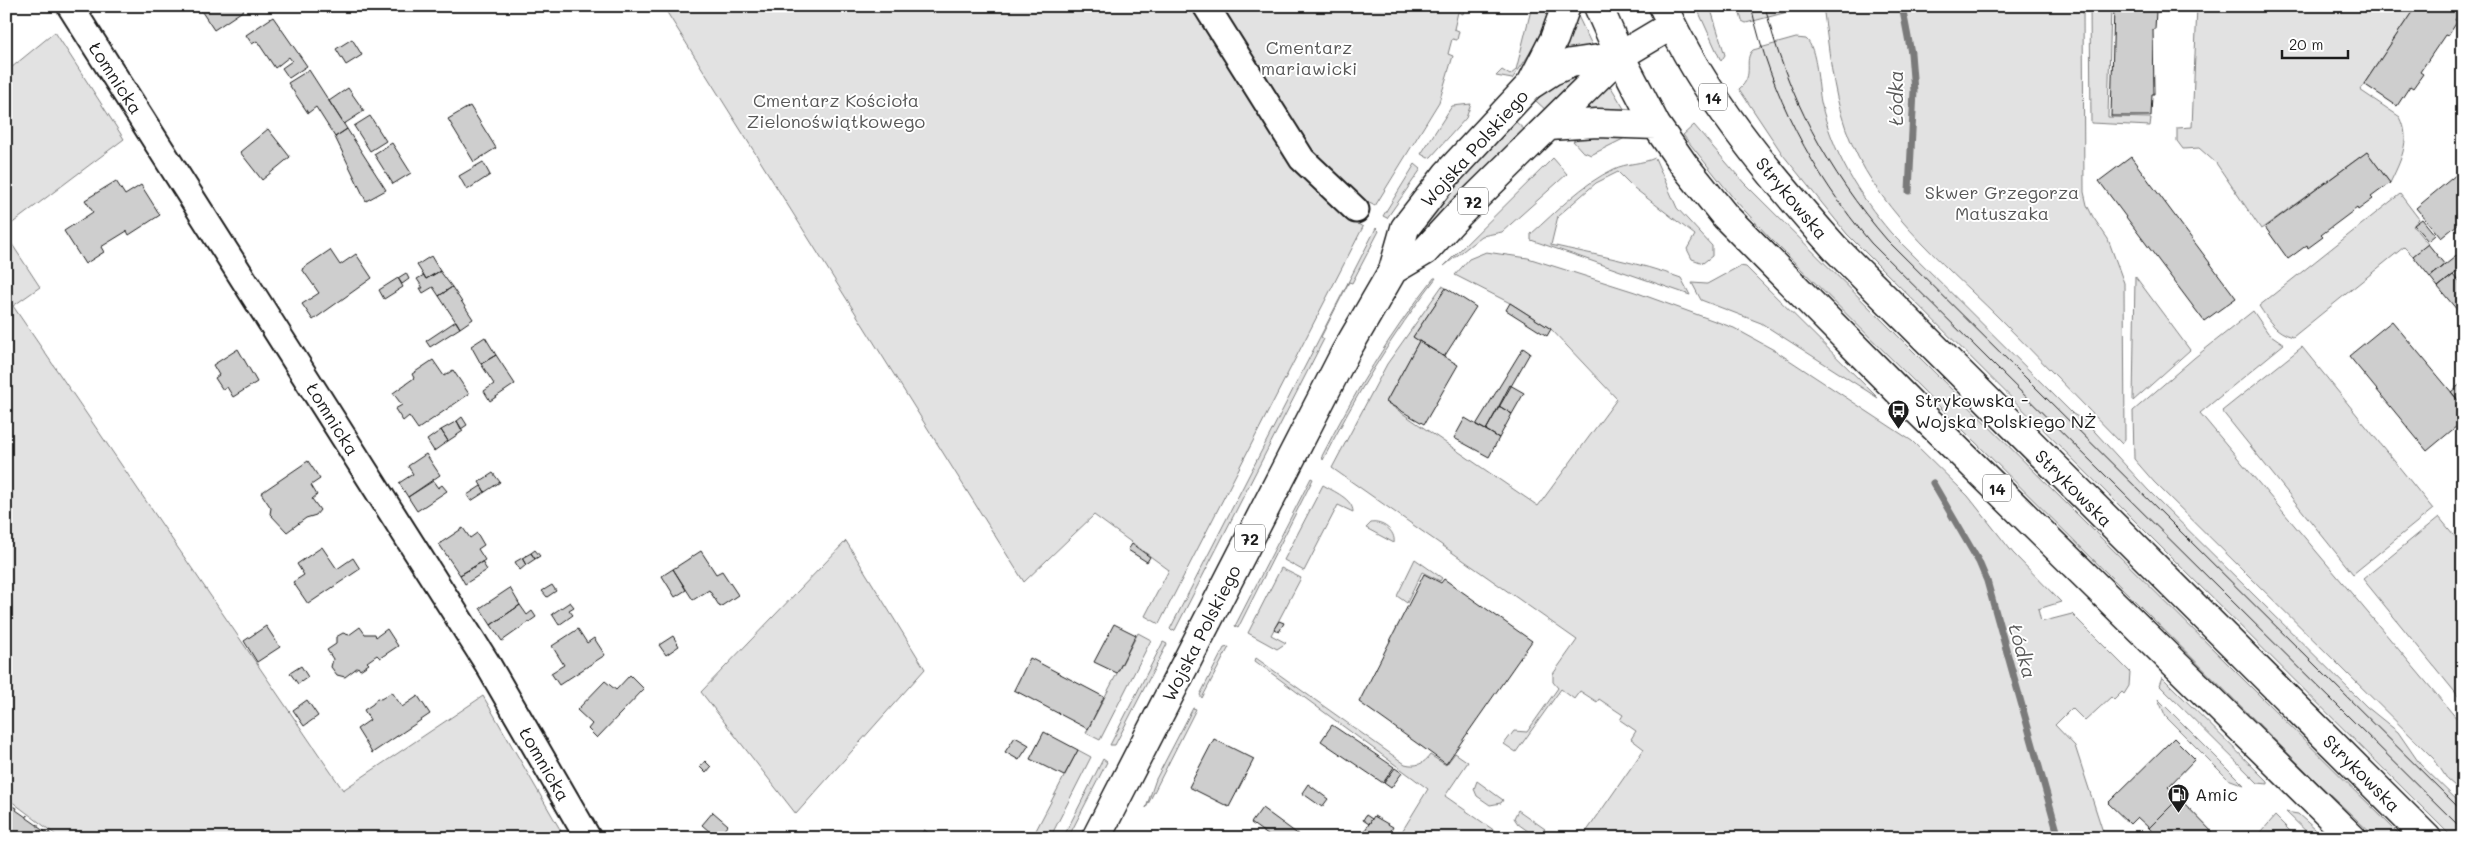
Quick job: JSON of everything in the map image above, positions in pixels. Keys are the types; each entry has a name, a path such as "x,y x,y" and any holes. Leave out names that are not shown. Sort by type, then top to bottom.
{"main road":[{"name":"72","path":"1529,86 1554,39 1566,6"},
{"name":"14","path":"1598,6 1620,56 1656,125 1703,189 1743,235 2352,838"},
{"name":"Wojska Polskiego","path":"1393,270 1425,251 1458,215 1620,56 1667,16"},
{"name":"Strykowska","path":"1667,16 1694,67 1730,120 1835,248 2427,838"},
{"name":"Wojska Polskiego","path":"1096,838 1344,353 1393,270 1401,236 1424,201 1474,143 1529,86 1552,71 1571,62 1620,56"},
{"path":"1549,126 1597,123 1656,125"}],"street":[{"name":"Łomnicka","path":"70,6 487,663 588,838"},
{"path":"1206,6 1302,159 1356,210"}],"green space":[{"path":"663,6 1465,6 1463,14 1458,12 1454,29 1459,31 1457,40 1452,39 1448,54 1453,56 1439,102 1375,206 1362,199 1351,220 1363,227 1159,624 1145,616 1169,570 1094,515 1024,582"},
{"path":"1532,6 1549,6 1535,45 1512,79 1496,76 1502,70 1510,75 1516,70"},
{"path":"1696,6 1709,6 1725,55 1721,61"},
{"path":"1738,6 1806,7 1746,23 1742,21"},
{"name":"Skwer Grzegorza Matuszaka","path":"1823,6 2083,6 2084,192 2087,205 2093,217 2108,239 2124,283 2125,440 2122,444 1911,231 1873,183 1858,157 1841,114"},
{"path":"2090,6 2111,6 2108,117 2151,118 2150,126 2091,123"},
{"path":"2197,6 2416,6 2360,90 2400,117 2403,126 2405,142 2403,151 2390,183 2367,152 2261,229 2216,163 2199,148 2183,149 2177,141 2177,128 2192,127"},
{"path":"1577,14 1592,45 1591,48 1562,56"},
{"path":"55,32 124,139 6,228 6,72"},
{"path":"1796,38 1806,39 1813,51 1821,102 1839,155 1857,188 1891,233 2073,414 2085,421 2148,490 2367,707 2398,732 2420,764 2463,806 2463,838 2453,838 1847,234 1783,155 1739,89 1747,78 1749,58 1753,50"},
{"path":"1587,70 1548,112 1536,101 1555,82"},
{"path":"1608,86 1611,87 1626,112 1581,112"},
{"path":"1471,104 1466,118 1431,157 1428,158 1421,154 1452,106"},
{"path":"1515,121 1527,132 1419,238 1416,236 1436,205"},
{"path":"1694,125 1744,183 2403,838 2376,838 2319,784 1769,237 1734,199 1683,135"},
{"path":"1585,136 1627,137 1591,155 1582,151 1573,141"},
{"path":"1553,158 1567,174 1502,232 1482,236 1444,266"},
{"path":"1655,158 1677,208 1712,246 1712,256 1703,263 1692,259 1687,249 1695,235 1634,188 1618,172 1596,183 1558,216 1551,245 1665,272 1681,278 1690,295 1531,240 1531,234 1570,198 1591,182 1619,167"},
{"path":"1415,164 1421,169 1387,218 1383,216"},
{"path":"2400,194 2419,219 2413,226 2428,244 2413,256 2404,247 2293,337 2273,325 2259,306"},
{"path":"1376,228 1379,231 1352,283 1349,282 1321,337 1324,339 1175,630 1172,631 1170,629"},
{"path":"6,235 40,287 13,306 343,790 483,696 565,838 60,838 11,801 6,807"},
{"path":"1486,252 1528,258 1635,292 1734,328 1774,350 1912,441 1968,496 2013,553 2061,602 2038,609 2041,622 2072,614 2130,672 2129,686 2124,694 2122,692 2114,700 2111,697 2085,721 2072,708 2055,725 2075,746 2105,838 1582,838 1644,749 1631,739 1636,731 1620,720 1623,715 1599,699 1597,702 1580,691 1574,699 1561,689 1516,752 1504,744 1514,731 1527,732 1558,688 1553,682 1553,674 1577,640 1332,468 1387,364 1442,286 1446,288 1413,337 1419,341 1386,402 1538,506 1617,399 1551,329 1510,303 1455,275 1469,259"},
{"path":"1740,266 1746,267 1878,398 1761,323 1701,300 1692,283 1707,284"},
{"path":"2135,276 2190,350 2133,401"},
{"path":"1434,278 1436,278 1404,321 1375,366 1323,460 1322,456 1334,433 1374,364 1402,321"},
{"path":"2253,311 2268,333 2284,344 2200,413 2463,726 2463,793 2448,780 2434,759 2154,482 2134,459 2133,411 2194,358"},
{"path":"2302,347 2433,509 2353,574 2222,411"},
{"path":"1311,478 1313,479 1238,628 1235,626"},
{"path":"1323,485 1346,499 1350,503 1353,512 1338,505 1304,571 1284,560"},
{"path":"2439,517 2463,546 2463,702 2363,579"},
{"path":"1371,523 1384,525 1391,531 1394,543 1366,528"},
{"path":"846,541 925,669 796,814 701,692"},
{"path":"1415,559 1442,578 1440,581 1422,572 1407,603 1397,596"},
{"path":"1281,568 1301,578 1271,635 1286,643 1277,649 1248,633"},
{"path":"1138,633 1151,640 1100,740 1086,733"},
{"path":"1163,642 1167,644 1115,745 1110,745"},
{"path":"1229,647 1202,698 1200,695 1224,648"},
{"path":"1256,658 1405,764 1419,764 1430,755 1446,765 1455,753 1468,762 1445,796 1505,838 1398,838 1428,789 1255,661"},
{"path":"2162,677 2268,784 2258,783 2159,685"},
{"path":"2158,699 2244,785 2228,779 2166,717"},
{"path":"1193,708 1196,709 1146,808 1156,779"},
{"path":"1078,750 1091,757 1050,838 1032,838"},
{"path":"1103,759 1107,762 1068,838 1063,838"},
{"path":"1477,781 1503,800 1501,803 1490,805 1477,796 1474,789"},
{"path":"1518,810 1545,829 1542,833 1532,834 1518,824 1514,818"},
{"path":"2286,812 2298,814 2325,838 2313,838"},
{"path":"2275,816 2297,838 2256,838"}],"building":[{"path":"198,6 242,6 244,10 214,30"},
{"path":"2114,6 2154,6 2154,11 2156,11 2155,29 2153,29 2154,94 2152,94 2151,116 2111,116"},
{"path":"2416,6 2463,8 2448,36 2445,35 2420,72 2423,74 2413,88 2410,86 2397,106 2364,84"},
{"path":"273,17 307,66 289,78 282,68 292,61 289,57 275,68 257,41 252,44 246,35"},
{"path":"352,39 362,55 346,65 336,49"},
{"path":"309,70 347,129 335,137 316,107 308,113 288,83"},
{"path":"348,88 364,111 344,124 329,101"},
{"path":"470,106 496,148 474,162 448,119"},
{"path":"370,116 386,141 370,151 354,126"},
{"path":"268,129 290,157 262,180 240,152"},
{"path":"347,129 386,190 366,201 335,137"},
{"path":"392,143 411,173 393,184 374,154"},
{"path":"2367,152 2390,183 2371,197 2373,199 2358,210 2357,208 2321,235 2323,237 2308,248 2307,245 2288,259 2265,227"},
{"path":"2131,157 2236,298 2204,321 2099,181"},
{"path":"483,162 490,175 467,190 459,176"},
{"path":"2463,169 2463,220 2441,238 2416,208"},
{"path":"116,181 125,195 141,185 160,215 129,235 127,231 101,247 104,252 85,264 64,231 93,212 85,200"},
{"path":"2422,219 2435,235 2428,241 2414,225"},
{"path":"2428,244 2445,265 2430,277 2413,256"},
{"path":"330,250 340,265 356,254 372,278 313,320 302,304 319,293 302,269"},
{"path":"2460,253 2463,256 2463,267 2438,287 2430,277"},
{"path":"431,256 440,271 426,279 417,265"},
{"path":"440,271 452,287 439,296 433,287 423,293 420,288 423,288 417,279 424,275 426,279"},
{"path":"406,273 409,279 402,284 398,278"},
{"path":"2453,275 2463,287 2463,317 2438,287"},
{"path":"398,278 403,287 384,299 379,290"},
{"path":"452,287 473,319 460,328 439,296"},
{"path":"1446,288 1476,307 1444,357 1413,337"},
{"path":"1510,303 1551,329 1547,336 1506,310"},
{"path":"456,321 460,328 430,347 426,341"},
{"path":"2392,321 2463,406 2463,421 2427,451 2349,356"},
{"path":"485,337 496,355 481,364 471,346"},
{"path":"1419,341 1458,365 1424,424 1386,402"},
{"path":"1523,348 1530,353 1486,430 1476,425"},
{"path":"238,349 257,382 233,397 227,387 223,390 215,378 219,375 213,365"},
{"path":"496,355 515,384 490,401 484,391 494,384 481,364"},
{"path":"433,360 444,376 453,370 469,394 418,429 409,416 403,421 395,409 402,405 393,393 414,378 412,374"},
{"path":"2463,382 2463,406 2451,392"},
{"path":"1510,385 1524,393 1512,414 1499,406"},
{"path":"1499,406 1512,414 1499,438 1486,430"},
{"path":"462,417 467,425 461,429 457,421"},
{"path":"1465,418 1499,438 1489,457 1454,438"},
{"path":"457,421 463,431 448,441 441,430"},
{"path":"441,430 448,441 434,451 427,440"},
{"path":"426,454 440,475 408,497 399,483 413,474 408,466"},
{"path":"308,461 320,479 311,485 317,495 312,499 320,510 316,515 306,518 287,532 270,514 271,508 261,493"},
{"path":"493,473 500,482 485,492 479,482"},
{"path":"433,481 438,488 442,485 447,491 417,511 408,497"},
{"path":"481,486 485,492 471,501 467,495"},
{"path":"463,528 470,538 477,533 484,545 478,549 485,560 460,575 439,544"},
{"path":"1132,544 1150,557 1147,562 1128,550"},
{"path":"322,547 337,569 353,558 360,569 308,604 293,582 304,575 297,564"},
{"path":"535,550 540,556 535,559 531,553"},
{"path":"701,551 716,574 722,571 738,595 720,607 709,590 693,600 673,569"},
{"path":"531,553 535,559 526,565 522,558"},
{"path":"522,558 526,565 520,570 515,562"},
{"path":"482,562 487,570 465,584 460,575"},
{"path":"673,569 686,590 675,597 662,576"},
{"path":"1424,574 1441,583 1444,579 1532,641 1446,764 1359,702"},
{"path":"552,585 556,591 547,597 542,591"},
{"path":"510,588 520,605 491,625 480,608"},
{"path":"570,602 574,607 569,610 573,615 559,625 552,614"},
{"path":"520,605 527,615 532,611 536,617 502,641 491,625"},
{"path":"1279,621 1284,623 1279,632 1274,629"},
{"path":"1114,624 1136,635 1117,673 1094,662"},
{"path":"266,626 280,647 257,662 244,641"},
{"path":"360,627 365,634 375,634 376,637 387,629 398,646 380,658 377,655 360,670 358,667 345,677 337,675 331,667 333,659 327,650 336,644 336,637 343,633 349,635"},
{"path":"578,629 587,643 594,638 605,655 559,685 551,673 564,665 552,646"},
{"path":"673,636 679,646 666,655 659,645"},
{"path":"1030,658 1104,697 1088,729 1014,690"},
{"path":"301,666 308,677 298,684 290,673"},
{"path":"630,675 644,689 597,738 588,729 592,724 577,710 605,681 616,690"},
{"path":"392,692 402,707 418,696 430,714 372,753 357,729 370,720 364,710 373,704 377,698 381,699"},
{"path":"307,700 318,716 304,726 293,710"},
{"path":"1332,725 1394,767 1383,783 1321,741"},
{"path":"1044,732 1078,750 1064,776 1030,759"},
{"path":"1015,737 1029,745 1019,760 1005,752"},
{"path":"2174,738 2195,759 2168,787 2179,798 2149,828 2137,817 2130,824 2108,803"},
{"path":"1214,739 1254,759 1229,807 1189,787"},
{"path":"705,761 711,767 706,773 700,767"},
{"path":"1395,768 1402,773 1391,788 1384,783"},
{"path":"1308,784 1328,799 1322,807 1302,793"},
{"name":"Amic","path":"2179,798 2218,838 2158,838 2149,828"},
{"path":"11,806 17,808 16,810 26,817 27,815 27,818 38,824 38,827 48,834 49,832 53,838 6,838 6,813"},
{"path":"1262,808 1303,838 1272,838 1251,823"},
{"path":"713,812 728,825 717,838 702,825"},
{"path":"1366,815 1372,819 1369,824 1363,820"},
{"path":"1374,816 1393,827 1387,838 1360,838"},
{"path":"924,830 929,833 926,838 918,838"}],"waterway":[{"name":"Łódka","path":"1902,6 1911,53 1914,91 1909,191"},
{"name":"Łódka","path":"1933,483 1979,562 1987,581 2059,838"}],"tram line":[{"path":"1751,6 1759,39 1770,71 1796,132 1830,189 1871,243 2463,830"},
{"path":"1765,6 1785,70 1797,101 1812,130 1846,187 1887,240 2463,812"}],"place":[{"name":"Strykowska - Wojska Polskiego NŻ","path":"1899,429"},
{"name":"Amic","path":"2179,813"}],"park label":[{"name":"Cmentarz mariawicki","path":"1309,57"},
{"name":"Cmentarz Kościoła Zielonoświątkowego","path":"836,110"}]}
